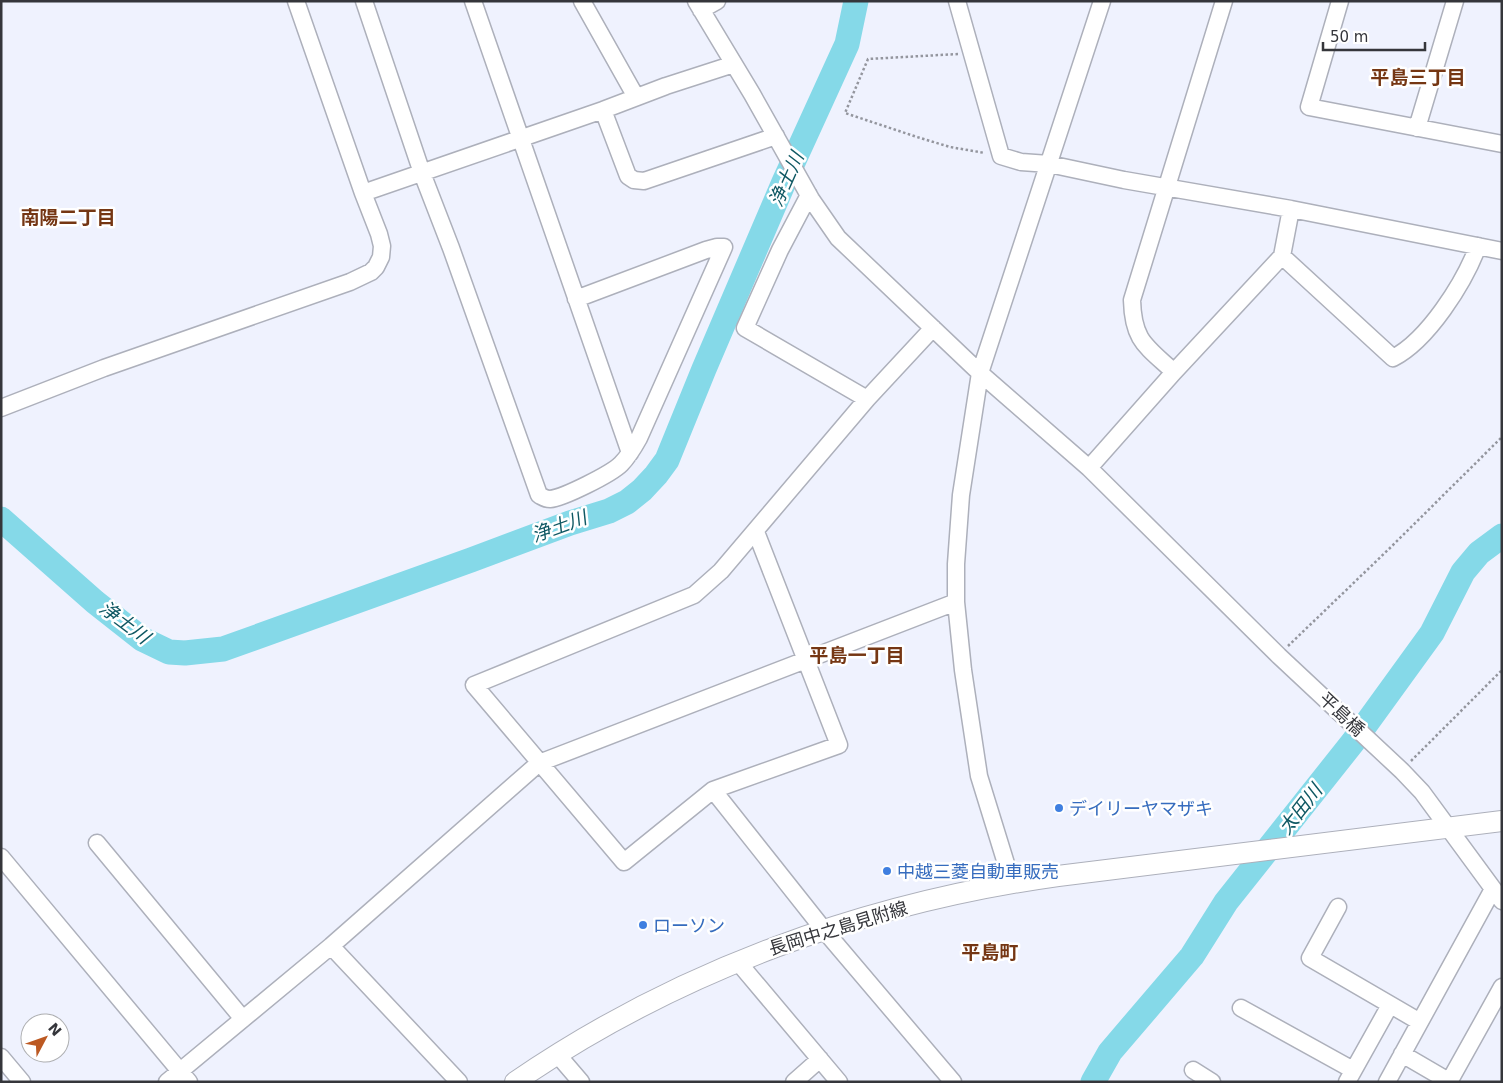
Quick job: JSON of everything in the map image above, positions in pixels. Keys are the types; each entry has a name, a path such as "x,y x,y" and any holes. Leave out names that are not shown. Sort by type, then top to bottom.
{"main road":[{"path":"1448,828 1502,821"},
{"name":"長岡中之島見附線","path":"515,1082 556,1054 640,1006 770,948 824,930 941,897 1012,883 1189,859 1361,840 1448,828"}],"street":[{"path":"1,408 104,368 350,282 376,267 381,258 382,246 379,234 296,1"},
{"path":"364,1 422,173 451,248 539,495 547,499 556,498 585,485 620,465 630,452 639,438 724,247 706,250 576,298"},
{"path":"472,1 630,452"},
{"path":"582,1 636,96"},
{"path":"698,6 717,1"},
{"path":"957,1 1001,156 1020,162 1049,164 1166,188 1291,209 1502,250"},
{"path":"1012,883 979,776 963,670 956,602 956,564 961,495 980,373 1102,1"},
{"path":"1174,372 1148,348 1138,335 1132,313 1132,300 1224,1"},
{"path":"1340,1 1309,108 1502,144"},
{"path":"1417,128 1455,1"},
{"name":"平島橋","path":"698,6 734,64 809,195 838,238 980,373 1089,468 1284,660 1399,768 1422,792 1497,895"},
{"path":"363,193 520,137 603,110 636,96 734,64"},
{"path":"603,110 628,176 634,180 644,181 778,140"},
{"path":"809,195 780,250 745,328 867,399"},
{"path":"1089,468 1174,372 1282,256 1291,209"},
{"path":"1282,256 1393,358 1405,352 1439,315 1461,282 1478,246"},
{"path":"756,532 839,745 713,790 624,862 474,685 694,595 721,571 756,532 867,399 933,328"},
{"path":"1,857 179,1078 243,1019 331,946 539,763 956,602"},
{"path":"713,790 824,930 953,1082"},
{"path":"97,843 243,1019"},
{"path":"1387,1082 1420,1022 1497,895"},
{"path":"1338,907 1310,958 1420,1022"},
{"path":"331,946 459,1082"},
{"path":"738,962 839,1082"},
{"path":"1402,1054 1450,1082 1502,987"},
{"path":"1241,1008 1350,1076 1390,1005"},
{"path":"556,1054 580,1082"},
{"path":"794,1082 820,1059"},
{"path":"4,1067 22,1082"},
{"path":"1193,1070 1212,1082"}],"path":[{"path":"972,53 868,59 845,112 916,138 950,147 1001,156"},
{"path":"1284,660 1502,437"},
{"path":"1399,768 1502,670"}],"waterway":[{"name":"浄土川","path":"1,519 95,602 142,639 169,652 185,653 223,649 570,523 609,511 627,502 642,490 667,460 784,182 847,44 856,1"},
{"name":"太田川","path":"1093,1082 1110,1052 1192,956 1226,902 1353,742 1432,633 1463,572 1479,553 1502,536"}],"place":[{"name":"デイリーヤマザキ","path":"1059,808"},
{"name":"中越三菱自動車販売","path":"887,871"},
{"name":"ローソン","path":"643,925"}],"district":[{"name":"平島三丁目","path":"1418,77"},
{"name":"南陽二丁目","path":"68,217"},
{"name":"平島一丁目","path":"857,655"},
{"name":"平島町","path":"990,952"}]}
